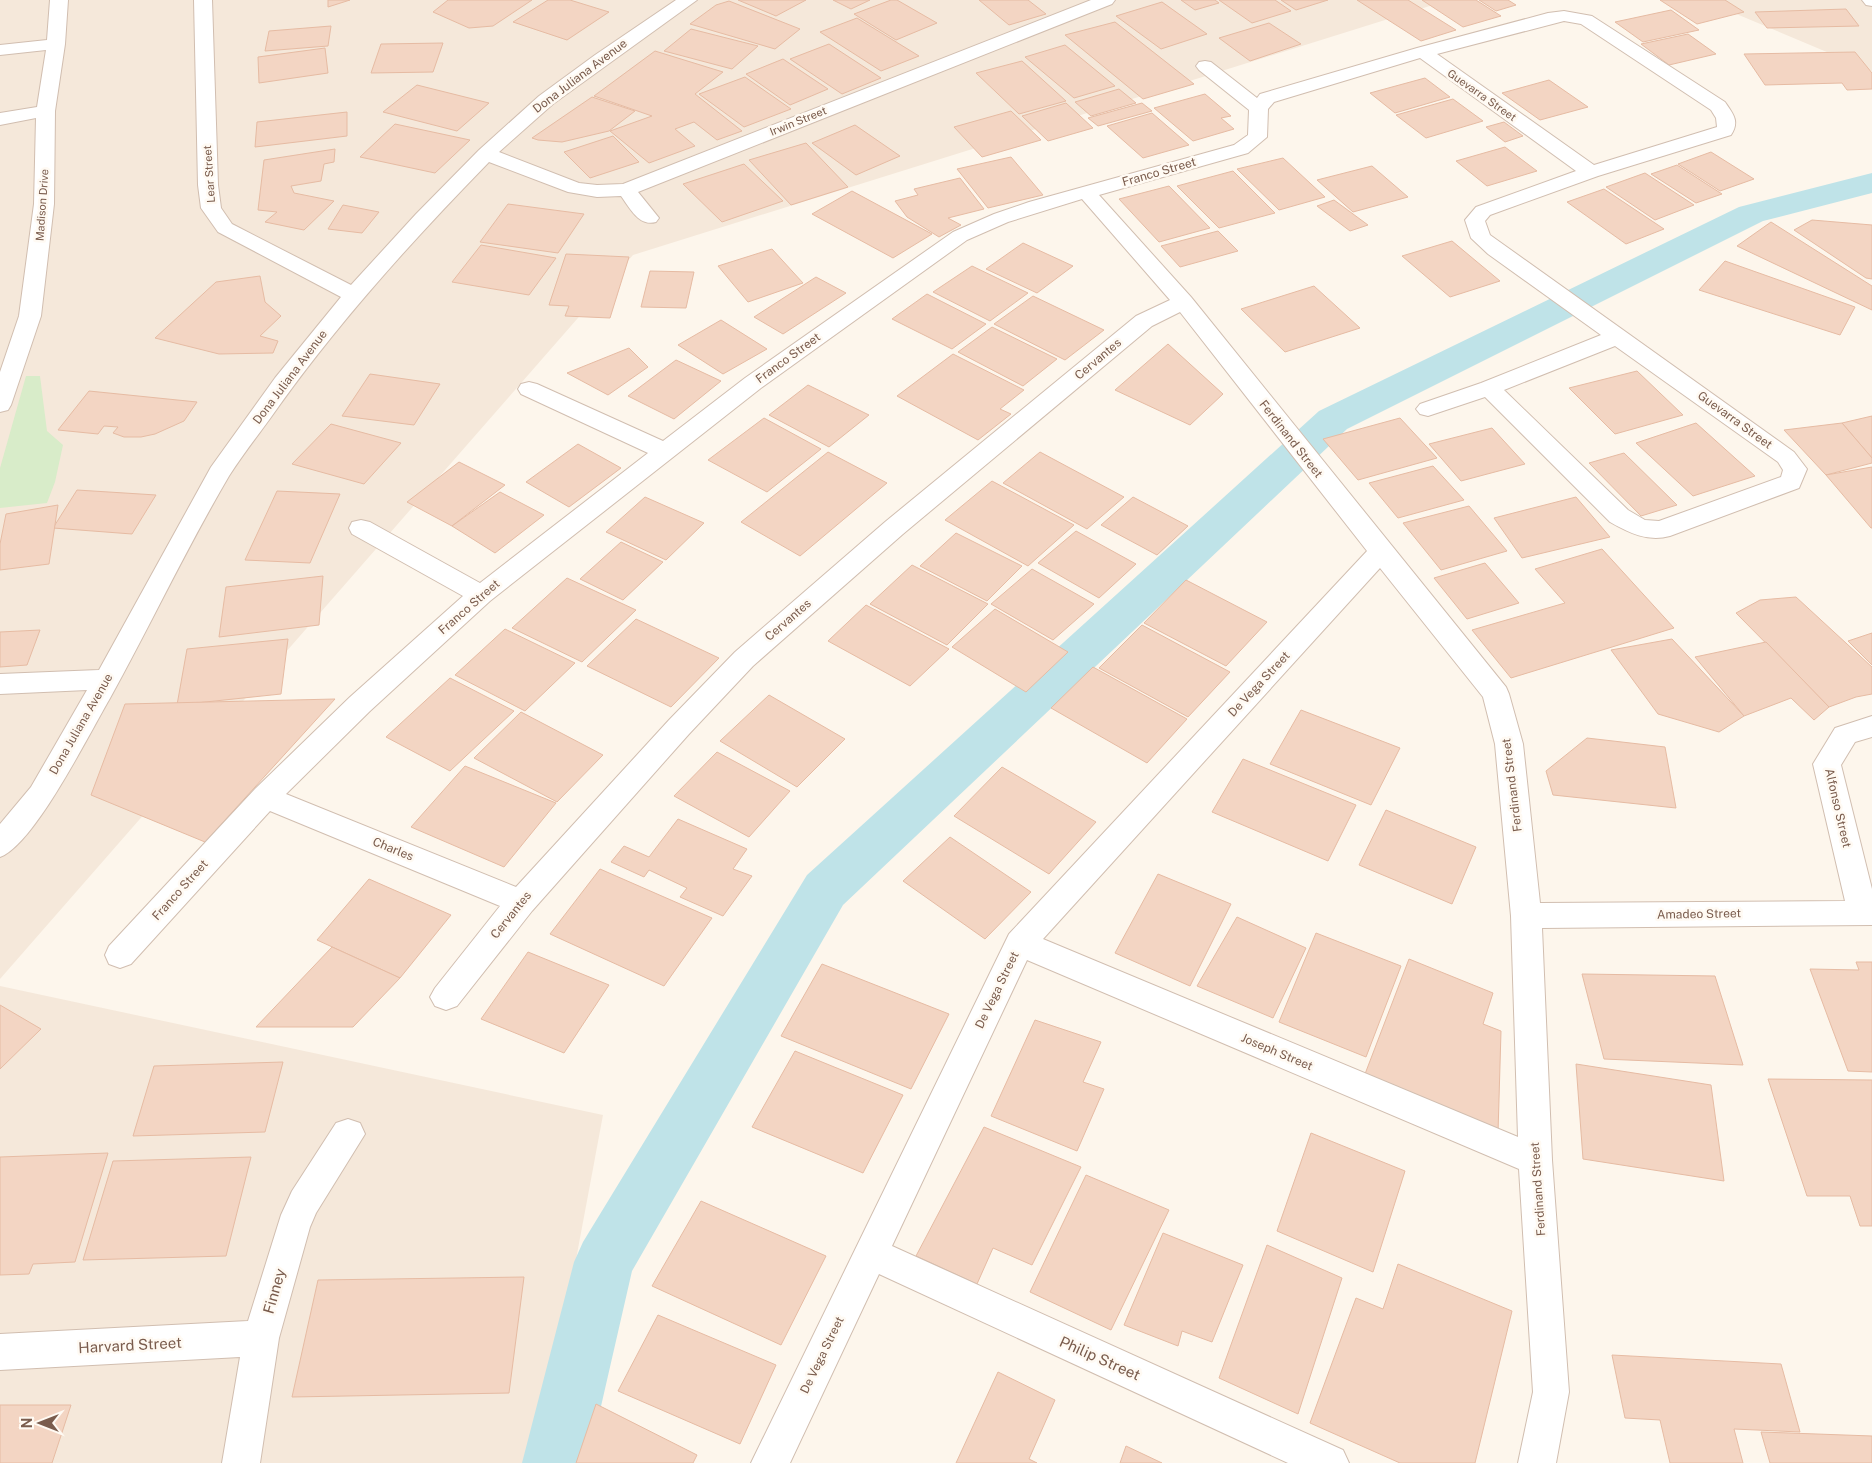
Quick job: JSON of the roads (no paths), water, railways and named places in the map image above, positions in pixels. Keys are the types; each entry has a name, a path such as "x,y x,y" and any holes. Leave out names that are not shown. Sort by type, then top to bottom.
{"street":[{"name":"Madison Drive","path":"0,405 30,316 44,204 46,111 56,44 59,0"},
{"name":"Lear Street","path":"203,0 208,185 211,208 225,228 354,295"},
{"name":"Dona Juliana Avenue","path":"0,845 41,795 107,679 219,473 283,383 354,295 423,218 486,154 546,100 600,59 688,0"},
{"name":"Irwin Street","path":"486,154 575,188 597,191 626,190 1106,0"},
{"name":"Guevarra Street","path":"1423,52 1564,16 1586,20 1718,106 1727,119 1728,126 1724,131 1591,172 1483,211 1475,220 1481,238 1786,457 1795,469 1791,482 1661,530 1640,528 1620,516 1489,388"},
{"path":"0,50 56,44"},
{"path":"1205,66 1259,108 1267,98 1423,52"},
{"name":"Guevarra Street","path":"1423,52 1591,172"},
{"name":"Franco Street","path":"120,956 265,797 360,704 481,595 753,383 960,236 1001,218 1086,192 1241,149 1257,138 1259,108"},
{"path":"0,119 46,111"},
{"path":"626,190 649,218"},
{"name":"Ferdinand Street","path":"1086,192 1184,302 1381,552 1496,694 1508,744 1526,916 1535,1160 1551,1392 1537,1463"},
{"name":"Cervantes","path":"446,997 521,902 679,727 744,659 894,528 1144,321 1184,302"},
{"path":"1428,409 1489,388 1619,336"},
{"path":"529,389 665,451"},
{"path":"361,528 481,595"},
{"name":"De Vega Street","path":"770,1463 1020,943 1381,552"},
{"path":"0,684 107,679"},
{"name":"Alfonso Street","path":"1868,913 1827,764 1845,735 1872,726"},
{"name":"Charles","path":"265,797 521,902"},
{"name":"Amadeo Street","path":"1526,916 1868,913"},
{"name":"Joseph Street","path":"1020,943 1535,1160"},
{"name":"Finney","path":"241,1463 261,1338 293,1226 304,1202 348,1134"},
{"name":"Philip Street","path":"870,1253 1330,1463"},
{"name":"Harvard Street","path":"0,1352 261,1338"}],"waterway":[{"path":"555,1463 604,1262 825,890 1333,420 1751,214 1872,183"}]}
